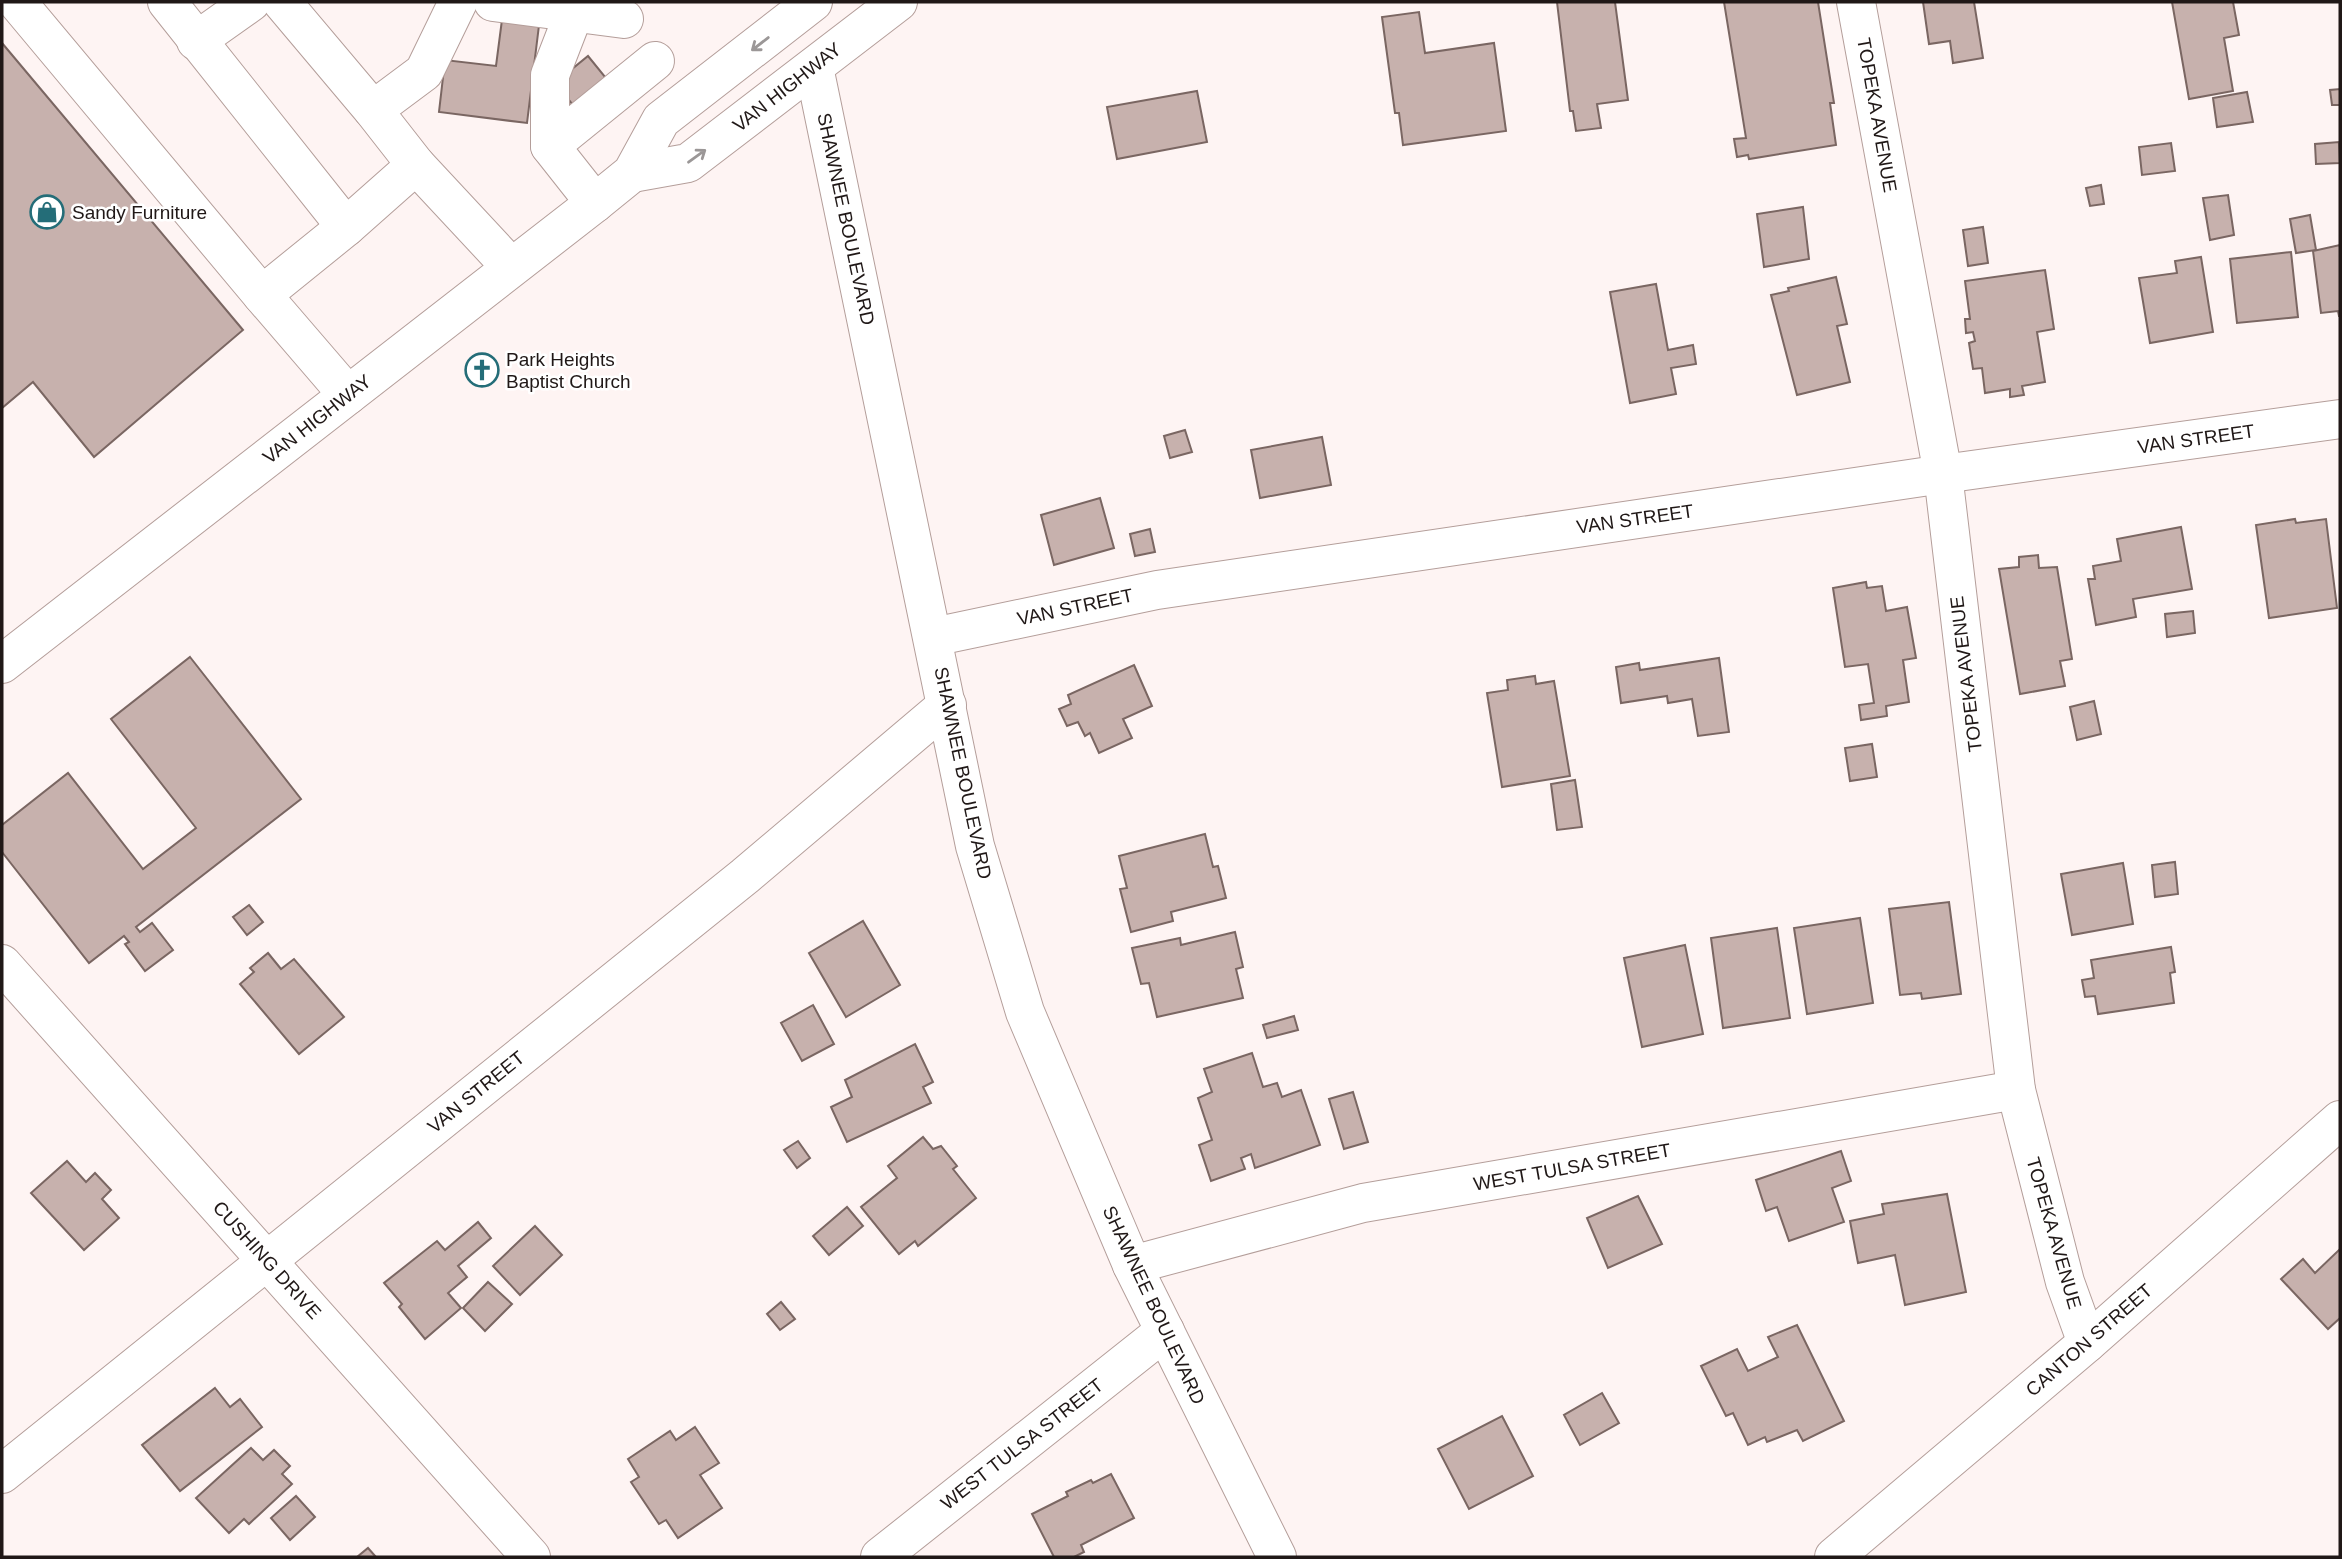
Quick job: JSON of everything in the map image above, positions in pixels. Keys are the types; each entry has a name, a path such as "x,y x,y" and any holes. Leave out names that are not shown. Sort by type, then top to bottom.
{"street":[{"path":"17,2 348,395"},
{"path":"167,2 346,227"},
{"path":"196,41 251,2"},
{"path":"282,2 416,165 511,267"},
{"path":"373,110 424,72 458,2"},
{"path":"493,2 574,13 625,10 656,61 690,99"},
{"name":"VAN HIGHWAY","path":"2,664 632,173 661,120 813,2"},
{"name":"VAN HIGHWAY","path":"632,173 688,163 898,2"},
{"name":"TOPEKA AVENUE","path":"1856,2 1942,474 2016,1090 2065,1282 2087,1343"},
{"path":"574,13 550,75 550,146 595,203"},
{"path":"550,146 656,61"},
{"name":"SHAWNEE BOULEVARD","path":"814,67 975,846 1025,1012 1132,1265 1277,1557"},
{"path":"262,295 346,227 416,165"},
{"name":"VAN STREET","path":"933,637 1157,590 1942,474 2340,419"},
{"name":"VAN STREET","path":"2,1474 746,876 947,705"},
{"name":"CUSHING DRIVE","path":"2,964 531,1557"},
{"name":"WEST TULSA STREET","path":"1132,1265 1363,1203 2016,1090"},
{"name":"CANTON STREET","path":"1835,1557 2087,1343 2340,1120"},
{"name":"WEST TULSA STREET","path":"880,1557 1165,1331"}],"building":[{"path":"1557,2 1615,2 1628,100 1597,104 1601,128 1576,131 1573,111 1570,111"},
{"path":"1724,2 1818,2 1834,103 1830,103 1836,145 1749,159 1748,155 1737,157 1734,139 1746,138"},
{"path":"1923,2 1974,2 1983,58 1953,63 1950,41 1929,44"},
{"path":"2172,2 2233,2 2239,35 2224,38 2233,91 2189,99"},
{"path":"503,12 540,17 527,123 439,112 445,60 496,66"},
{"path":"1419,12 1425,53 1494,43 1506,131 1403,145 1399,113 1395,113 1382,17"},
{"path":"2,43 243,330 94,457 33,382 2,408"},
{"path":"588,56 610,83 577,110 555,83"},
{"path":"2340,89 2340,105 2332,105 2330,90"},
{"path":"1197,91 1207,142 1117,159 1107,107"},
{"path":"2247,92 2253,122 2217,127 2213,98"},
{"path":"2339,142 2340,163 2316,164 2315,144"},
{"path":"2171,143 2175,171 2142,175 2139,147"},
{"path":"2101,185 2104,204 2090,206 2086,188"},
{"path":"2228,195 2234,235 2210,240 2203,198"},
{"path":"1803,207 1809,259 1764,267 1757,214"},
{"path":"2310,215 2316,250 2296,253 2290,219"},
{"path":"1983,227 1988,263 1968,266 1963,230"},
{"path":"2340,245 2339,316 2338,311 2321,313 2313,251"},
{"path":"2291,252 2298,317 2237,323 2230,259"},
{"path":"2201,257 2213,332 2150,343 2139,278 2177,273 2175,261"},
{"path":"2045,270 2054,329 2037,332 2045,382 2022,386 2024,395 2010,397 2010,389 1985,393 1982,368 1973,369 1969,343 1975,341 1973,332 1966,333 1965,319 1970,319 1965,281"},
{"path":"1836,277 1847,324 1837,326 1850,382 1797,395 1771,295 1789,291 1788,288"},
{"path":"1656,284 1668,350 1693,345 1696,364 1671,368 1676,394 1630,403 1610,292"},
{"path":"1185,430 1192,452 1170,458 1164,436"},
{"path":"1322,437 1331,485 1260,498 1251,450"},
{"path":"1100,498 1114,548 1054,565 1041,515"},
{"path":"2295,519 2296,523 2326,519 2337,608 2269,618 2256,525"},
{"path":"2181,527 2192,589 2133,599 2136,617 2096,625 2088,579 2095,579 2093,566 2121,561 2117,539"},
{"path":"1150,529 1155,552 1135,556 1130,534"},
{"path":"2038,555 2039,568 2057,567 2072,659 2060,661 2065,686 2020,694 1999,569 2019,567 2019,557"},
{"path":"1866,582 1867,588 1882,586 1886,611 1907,607 1916,658 1903,660 1909,702 1886,706 1887,716 1861,720 1859,705 1874,703 1868,664 1845,667 1833,588"},
{"path":"2193,611 2195,633 2167,637 2165,614"},
{"path":"190,657 301,799 136,927 140,932 152,923 173,950 145,971 125,944 129,942 124,936 89,963 2,852 2,825 68,773 143,869 196,828 111,719"},
{"path":"1719,658 1729,732 1698,736 1692,699 1668,703 1667,696 1621,703 1616,667 1639,663 1640,670"},
{"path":"1134,665 1152,706 1123,719 1132,738 1099,753 1090,733 1085,736 1078,722 1067,726 1059,709 1071,704 1068,695"},
{"path":"1535,676 1536,684 1554,681 1570,776 1502,787 1487,693 1508,690 1507,680"},
{"path":"2094,701 2101,734 2077,740 2070,707"},
{"path":"1872,744 1877,777 1850,781 1845,748"},
{"path":"1575,780 1582,827 1557,830 1551,784"},
{"path":"1205,834 1213,867 1218,866 1226,898 1171,912 1173,921 1131,932 1120,889 1127,888 1119,856"},
{"path":"2175,862 2178,894 2155,897 2152,865"},
{"path":"2123,863 2133,924 2072,935 2061,874"},
{"path":"1949,902 1961,994 1922,999 1921,993 1900,995 1889,909"},
{"path":"249,905 263,922 247,935 233,917"},
{"path":"1860,918 1873,1003 1807,1014 1794,928"},
{"path":"863,921 900,985 846,1017 809,953"},
{"path":"1777,928 1790,1018 1723,1028 1711,938"},
{"path":"1235,932 1243,967 1236,969 1243,998 1157,1017 1149,983 1141,984 1132,948 1180,938 1181,945"},
{"path":"1685,945 1703,1034 1642,1047 1624,958"},
{"path":"2171,947 2175,972 2170,973 2174,1003 2098,1014 2095,996 2085,997 2082,980 2094,978 2091,960"},
{"path":"268,953 281,969 294,959 344,1017 299,1054 240,984 254,972 250,968"},
{"path":"813,1005 834,1044 802,1061 781,1023"},
{"path":"1294,1016 1298,1030 1267,1038 1263,1025"},
{"path":"915,1044 933,1082 923,1087 931,1103 847,1142 831,1107 852,1097 845,1080"},
{"path":"1252,1053 1263,1087 1277,1083 1282,1097 1301,1090 1320,1145 1255,1168 1251,1154 1241,1158 1245,1169 1211,1181 1199,1145 1212,1140 1198,1098 1212,1092 1204,1069"},
{"path":"1353,1092 1368,1142 1344,1149 1329,1099"},
{"path":"923,1137 933,1149 941,1146 957,1166 953,1169 976,1198 918,1246 915,1241 899,1254 861,1207 897,1178 888,1166"},
{"path":"798,1141 810,1158 797,1168 784,1150"},
{"path":"1841,1151 1851,1181 1832,1188 1844,1222 1789,1241 1777,1207 1766,1211 1756,1180"},
{"path":"67,1161 86,1182 95,1173 111,1190 102,1199 119,1218 84,1250 31,1193"},
{"path":"1947,1194 1966,1292 1905,1305 1895,1255 1858,1263 1850,1221 1884,1214 1882,1204"},
{"path":"1638,1196 1662,1244 1608,1268 1587,1218"},
{"path":"847,1207 863,1226 829,1255 813,1236"},
{"path":"478,1222 491,1238 458,1266 467,1277 448,1293 461,1308 425,1339 399,1307 402,1304 384,1283 437,1241 445,1250"},
{"path":"535,1226 562,1255 520,1295 493,1266"},
{"path":"2340,1249 2340,1318 2328,1329 2281,1279 2303,1259 2315,1273"},
{"path":"488,1282 512,1304 485,1331 463,1308"},
{"path":"781,1302 795,1319 780,1330 767,1314"},
{"path":"1797,1325 1844,1421 1803,1441 1797,1430 1767,1442 1765,1437 1748,1445 1733,1413 1726,1416 1701,1366 1737,1349 1748,1371 1778,1357 1768,1337"},
{"path":"215,1388 230,1407 240,1399 262,1427 180,1491 142,1445"},
{"path":"1602,1393 1619,1423 1580,1445 1564,1415"},
{"path":"1502,1416 1533,1476 1469,1509 1438,1449"},
{"path":"695,1427 719,1463 700,1475 722,1508 678,1538 666,1520 659,1524 631,1482 639,1477 628,1459 670,1431 676,1440"},
{"path":"251,1448 263,1460 274,1450 290,1466 282,1474 292,1484 249,1524 244,1519 229,1533 196,1498"},
{"path":"1111,1474 1134,1518 1081,1545 1084,1552 1074,1557 1054,1557 1032,1514 1068,1496 1066,1492"},
{"path":"296,1496 315,1517 290,1540 271,1518"},
{"path":"368,1548 376,1557 357,1557"}],"place":[{"name":"Sandy Furniture","path":"47,212"},
{"name":"Park Heights Baptist Church","path":"482,370"}]}
